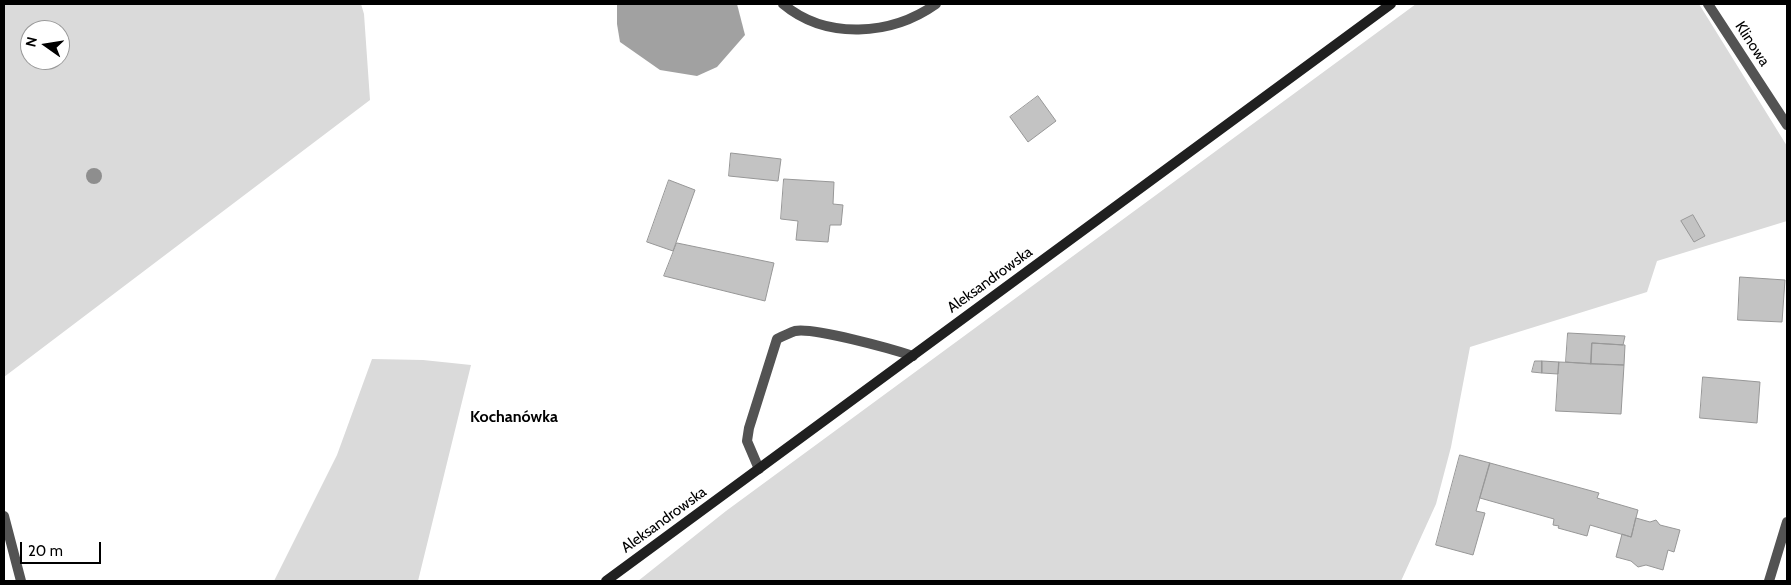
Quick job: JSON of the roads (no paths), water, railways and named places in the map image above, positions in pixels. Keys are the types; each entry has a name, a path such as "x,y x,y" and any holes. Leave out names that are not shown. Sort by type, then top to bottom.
{"main road":[{"name":"Aleksandrowska","path":"606,581 1391,4"}],"street":[{"path":"783,4 808,20 831,27 863,30 904,21 936,4"},
{"name":"Klinowa","path":"1708,4 1787,125"},
{"path":"759,469 747,441 749,428 778,340 796,331 804,331 881,346 913,356"},
{"path":"4,516 7,539 20,581"},
{"path":"1769,581 1787,522"}],"district":[{"name":"Kochanówka","path":"514,417"}]}
